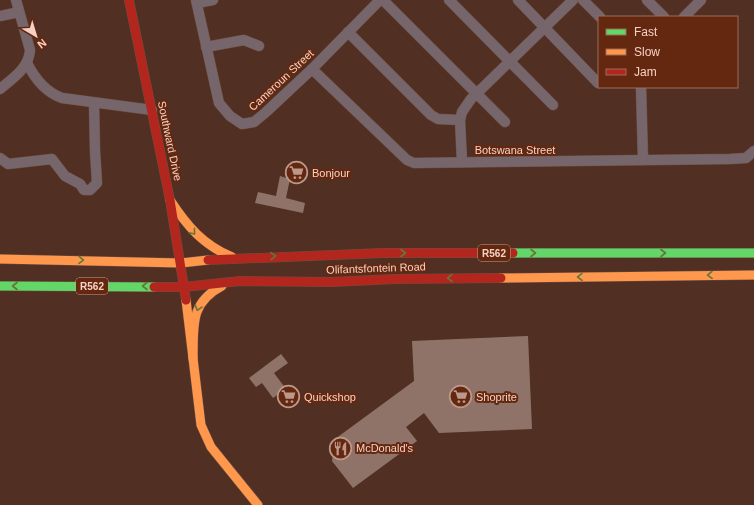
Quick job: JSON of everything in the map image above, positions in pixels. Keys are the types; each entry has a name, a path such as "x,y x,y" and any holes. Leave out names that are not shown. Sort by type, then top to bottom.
{"main road":[{"name":"Southward Drive","path":"129,0 170,200 181,263 193,359"},
{"path":"170,200 197,237 215,250 234,258"},
{"name":"Olifantsfontein Road","path":"0,259 181,263 234,258 383,252 754,252"},
{"name":"Olifantsfontein Road","path":"0,286 184,287 240,281 332,282 448,278 754,275"},
{"path":"240,281 209,292 199,302 196,310 193,359 199,415 205,435 214,451 258,505"}],"street":[{"path":"0,89 27,64 30,50 16,0"},
{"path":"196,2 213,0"},
{"path":"383,0 505,122"},
{"path":"449,0 553,105"},
{"path":"518,0 598,83"},
{"path":"462,162 460,120 466,105 509,61 573,0"},
{"path":"583,0 599,16"},
{"path":"647,0 663,16"},
{"path":"685,16 701,0"},
{"name":"Cameroun Street","path":"196,2 219,103 230,116 242,124 254,122 312,69 348,32 374,2"},
{"path":"0,16 19,12"},
{"path":"348,32 431,115 438,119 460,120"},
{"path":"206,47 244,40 259,46"},
{"path":"27,64 38,81 52,94 67,99 152,110"},
{"name":"Botswana Street","path":"312,69 409,162 744,158 754,151"},
{"path":"641,88 643,160"},
{"path":"0,158 8,164 52,159 65,176 80,184 84,190 90,190 98,183 95,151 94,103"}],"building":[{"path":"280,176 290,179 286,198 305,203 303,213 255,203 258,192 276,196"},
{"name":"Shoprite","path":"528,336 532,429 439,433 424,413 406,427 417,441 353,488 332,461 335,439 414,381 412,341"},
{"path":"281,354 288,363 274,373 286,389 273,398 262,383 256,387 249,378"}],"traffic: fast":[{"path":"513,253 754,253"},
{"path":"0,286 154,287"}],"traffic: slow":[{"path":"170,200 196,234 212,247 232,257"},
{"path":"0,259 181,263 208,260"},
{"path":"501,278 754,275"},
{"path":"193,359 194,326 199,308 211,293 222,286"},
{"path":"186,300 201,425 211,447 258,505"}],"traffic: jam":[{"path":"129,0 170,200 186,300"},
{"path":"208,260 383,253 513,253"},
{"path":"154,287 184,287 240,281 332,282 395,279 501,278"}],"place":[{"name":"Bonjour","path":"296,173"},
{"name":"Quickshop","path":"288,397"},
{"name":"Shoprite","path":"461,397"},
{"name":"McDonald's","path":"340,448"}]}
